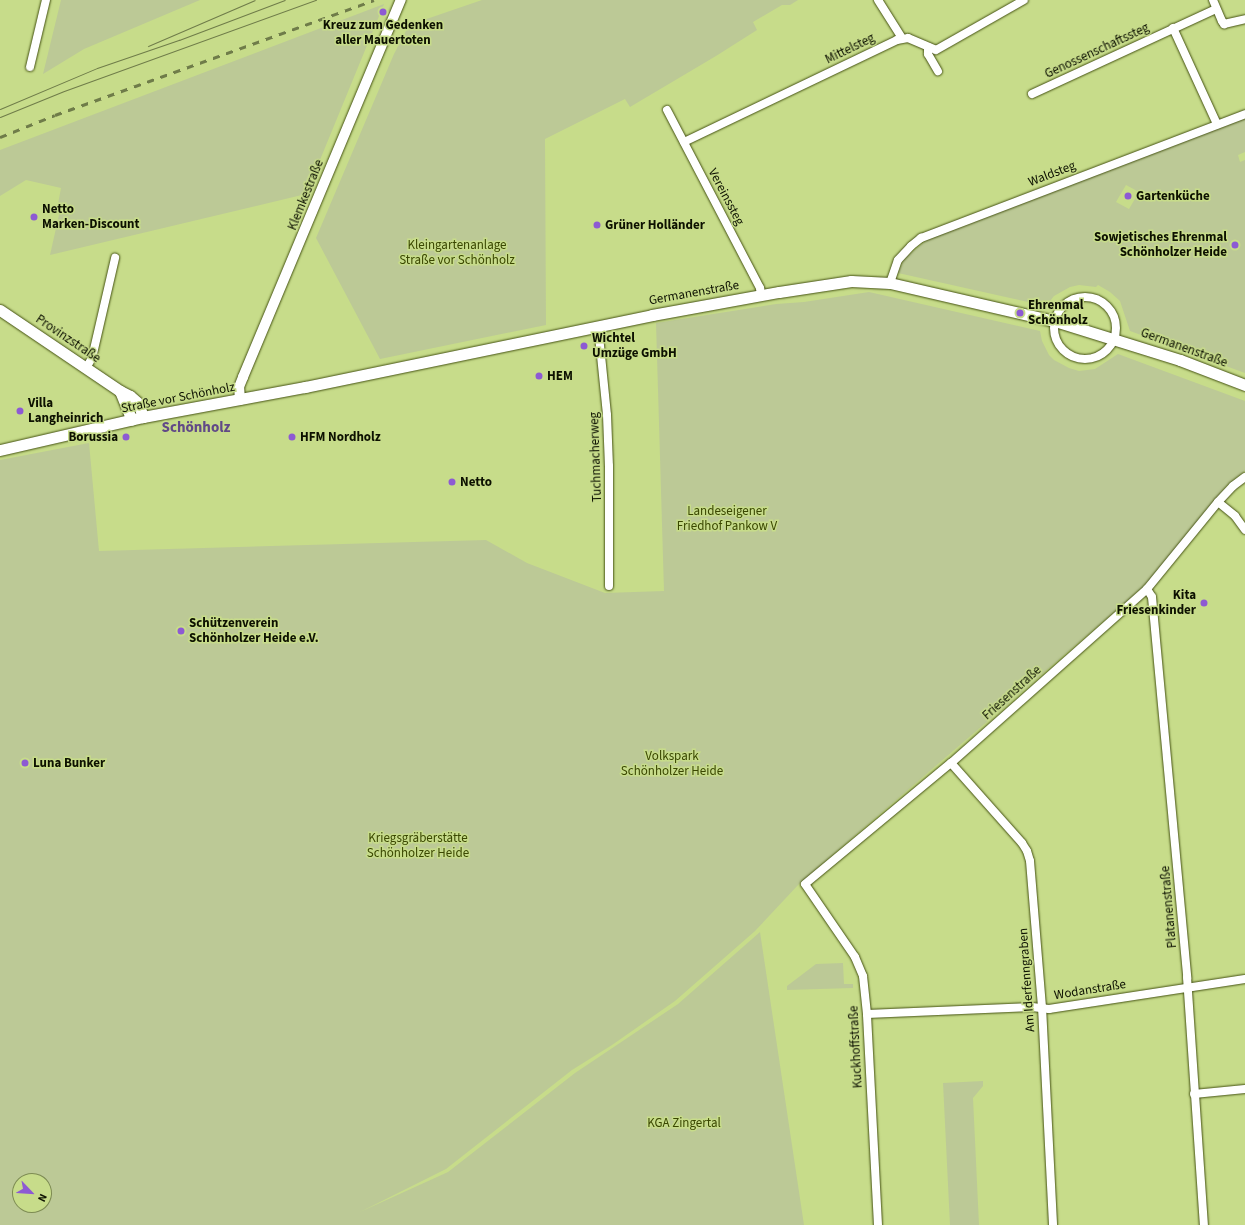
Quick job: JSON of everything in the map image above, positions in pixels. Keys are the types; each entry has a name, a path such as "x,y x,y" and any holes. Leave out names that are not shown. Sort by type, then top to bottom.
{"main road":[{"name":"Germanenstraße","path":"339,380 598,326 761,295 852,281 890,283 1055,321 1114,338 1183,361 1245,385"},
{"name":"Provinzstraße","path":"0,310 120,392 130,396 138,403 143,417"},
{"name":"Straße vor Schönholz","path":"0,450 143,417 240,400 339,380"},
{"path":"120,392 132,420"}],"street":[{"path":"30,67 46,0"},
{"name":"Klemkestraße","path":"240,400 239,387 243,377 401,0"},
{"path":"878,0 902,38 908,38 936,50 1024,0"},
{"path":"1213,0 1224,24 1245,19"},
{"name":"Genossenschaftssteg","path":"1032,94 1216,9"},
{"path":"1173,28 1217,124"},
{"name":"Mittelsteg","path":"684,142 902,38"},
{"path":"928,47 928,54 938,71"},
{"name":"Vereinssteg","path":"667,110 759,286 761,295"},
{"name":"Waldsteg","path":"890,283 898,260 921,238 1245,114"},
{"path":"86,368 92,358 115,258"},
{"path":"1089,298 1098,300 1110,310 1115,324 1114,338 1110,345 1099,356 1081,358 1072,356 1059,345 1054,329 1055,321 1064,305 1076,299 1089,298"},
{"name":"Tuchmacherweg","path":"598,326 607,415 609,466 609,586"},
{"name":"Friesenstraße","path":"805,884 951,763 1148,589 1218,502 1233,486 1245,477"},
{"path":"1218,502 1235,516 1245,530"},
{"name":"Platanenstraße","path":"1148,589 1152,597 1187,987 1204,1225"},
{"name":"Am Iderfenngraben","path":"951,763 1028,851 1042,1007 1053,1225"},
{"name":"Kuckhoffstraße","path":"805,884 858,962 864,983 867,1014 878,1225"},
{"name":"Wodanstraße","path":"867,1014 1042,1007 1049,1008 1245,979"},
{"path":"1194,1094 1245,1090"}],"green space":[{"path":"61,0 200,0 84,49 43,74"},
{"name":"Kleingartenanlage Straße vor Schönholz","path":"482,0 798,0 790,5 782,5 753,22 757,30 630,107 625,99 545,139 546,325 380,359 316,238 394,54 409,25"},
{"path":"384,4 306,194 50,255 61,206 58,204 61,188 26,180 0,196 0,150"},
{"path":"1245,118 1245,152 1238,155 1240,162 1245,160 1245,373 1130,331 1120,301 1110,292 1098,285 1096,287 1079,285 1070,287 1054,296 1046,306 898,273 904,259 927,240","holes":["1126,185 1139,192 1129,209 1116,202"]},
{"name":"Volkspark Schönholzer Heide","path":"869,292 1040,331 1042,341 1049,355 1054,360 1069,368 1079,371 1095,369 1118,354 1245,401 1245,471 1228,484 1150,581 800,883 755,931 675,1001 612,1045 572,1070 446,1169 360,1212 448,1172 575,1073 678,1004 760,932 804,1225 0,1225 0,460 89,443 99,551 486,540 527,563 605,593 664,591 656,323 776,304 804,302"},
{"path":"843,963 844,984 853,984 853,988 787,990 787,986 816,964"},
{"path":"983,1081 983,1086 973,1098 979,1225 950,1225 943,1083"}],"tram line":[{"path":"148,46 255,0"},
{"path":"0,109 97,68 179,40 285,0"},
{"path":"0,117 64,91 316,0"}],"railway":[{"path":"0,137 55,115 374,0"}],"place":[{"name":"Kreuz zum Gedenken aller Mauertoten","path":"383,12"},
{"name":"Gartenküche","path":"1128,196"},
{"name":"Netto Marken-Discount","path":"34,217"},
{"name":"Grüner Holländer","path":"597,225"},
{"name":"Sowjetisches Ehrenmal Schönholzer Heide","path":"1235,245"},
{"name":"Ehrenmal Schönholz","path":"1020,313"},
{"name":"Wichtel Umzüge GmbH","path":"584,346"},
{"name":"HEM","path":"539,376"},
{"name":"Villa Langheinrich","path":"20,411"},
{"name":"Borussia","path":"126,437"},
{"name":"HFM Nordholz","path":"292,437"},
{"name":"Netto","path":"452,482"},
{"name":"Kita Friesenkinder","path":"1204,603"},
{"name":"Schützenverein Schönholzer Heide e.V.","path":"181,631"},
{"name":"Luna Bunker","path":"25,763"}],"district":[{"name":"Schönholz","path":"196,428"}],"park label":[{"name":"Landeseigener Friedhof Pankow V","path":"727,520"},
{"name":"Kriegsgräberstätte Schönholzer Heide","path":"418,846"},
{"name":"KGA Zingertal","path":"684,1123"}]}
